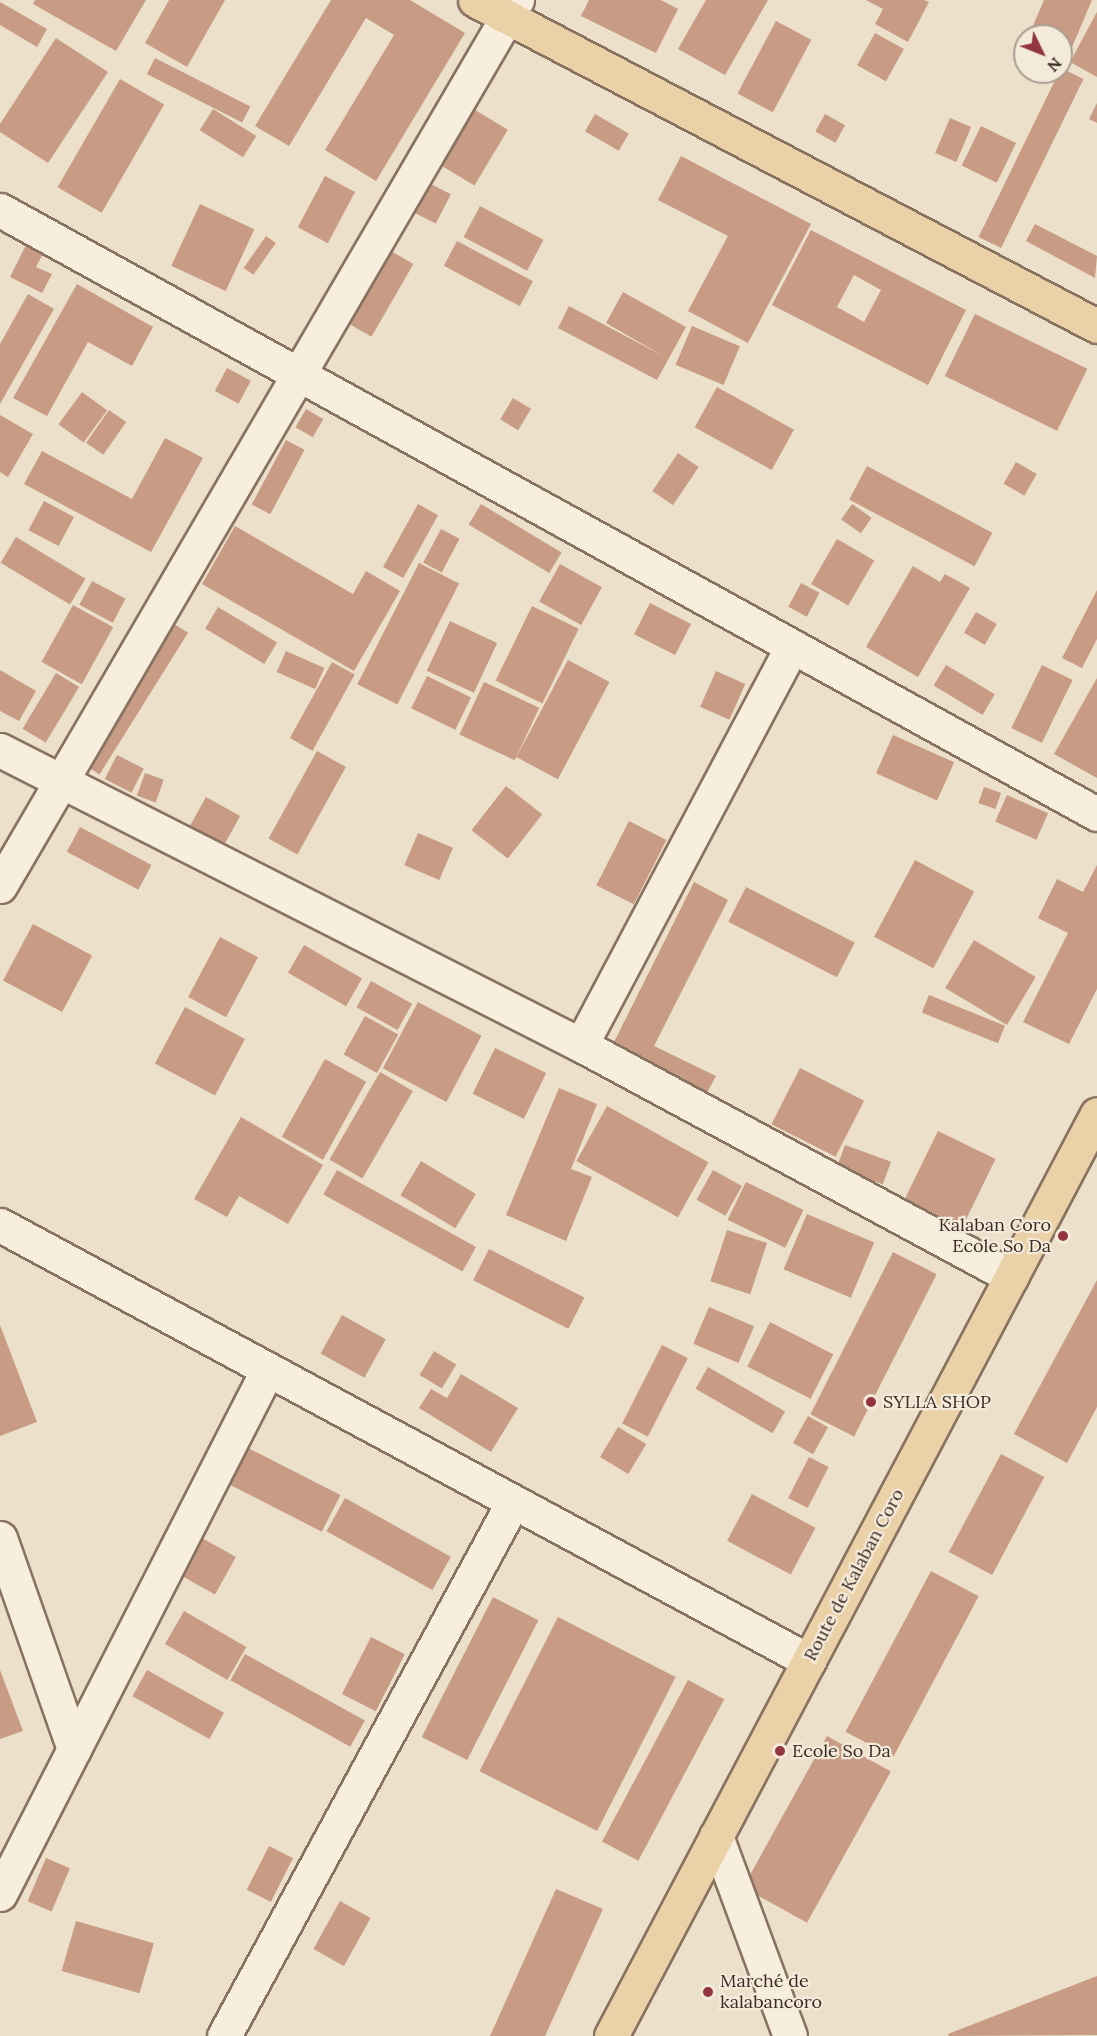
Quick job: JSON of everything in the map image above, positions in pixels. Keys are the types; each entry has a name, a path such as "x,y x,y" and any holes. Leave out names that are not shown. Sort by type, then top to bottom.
{"main road":[{"path":"476,0 512,9 1097,326"},
{"name":"Route de Kalaban Coro","path":"611,2036 1097,1114"}],"street":[{"path":"0,885 512,9"},
{"path":"0,210 1097,814"},
{"path":"581,1045 792,646"},
{"path":"0,750 60,783 581,1045 1011,1277"},
{"path":"0,1225 809,1661"},
{"path":"4,1880 74,1749 268,1369"},
{"path":"224,2036 513,1502"},
{"path":"0,1538 74,1749"},
{"path":"716,1836 790,2036"}],"building":[{"path":"35,0 146,0 116,51 33,4"},
{"path":"169,0 225,0 187,67 145,43"},
{"path":"331,0 410,0 465,33 376,181 325,150 394,35 366,18 289,146 255,126"},
{"path":"589,0 661,0 678,9 656,53 581,16"},
{"path":"706,0 768,0 725,75 678,49"},
{"path":"866,0 924,0 929,2 908,42 875,24 883,9"},
{"path":"1044,0 1092,0 1073,45 1073,24 1034,24"},
{"path":"0,2 47,29 37,47 0,25"},
{"path":"1097,12 1097,77 1073,64 1073,56"},
{"path":"776,21 811,40 773,112 738,93"},
{"path":"875,33 904,49 886,81 857,65"},
{"path":"56,38 108,72 48,163 0,132 0,124"},
{"path":"155,58 250,107 242,123 147,74"},
{"path":"1073,74 1083,79 1001,248 979,237 1053,84 1073,84"},
{"path":"120,79 164,104 102,213 58,187"},
{"path":"1097,103 1097,123 1089,119"},
{"path":"465,104 508,130 474,185 432,160"},
{"path":"213,109 256,136 243,157 200,130"},
{"path":"595,114 629,134 619,151 585,131"},
{"path":"825,114 845,125 835,143 815,131"},
{"path":"950,118 971,127 956,162 935,153"},
{"path":"981,126 1016,143 997,183 962,166"},
{"path":"681,156 811,224 748,343 688,311 728,236 658,200"},
{"path":"325,176 355,192 328,243 298,227"},
{"path":"425,181 451,194 436,224 410,210"},
{"path":"200,204 254,229 226,291 171,266"},
{"path":"480,206 544,240 527,271 464,237"},
{"path":"1035,224 1097,256 1095,278 1026,241"},
{"path":"811,230 966,310 928,385 772,305","holes":["854,275 881,290 864,322 837,307"]},
{"path":"266,236 276,243 253,275 244,268"},
{"path":"457,241 533,281 520,306 444,266"},
{"path":"27,243 44,252 36,267 52,274 42,293 10,277"},
{"path":"384,247 413,264 371,337 342,320"},
{"path":"77,284 153,327 132,366 88,342 47,416 13,398"},
{"path":"623,292 686,327 657,380 558,328 569,306 663,356 606,323"},
{"path":"28,294 54,309 0,404 0,344"},
{"path":"975,314 1087,369 1057,431 945,376"},
{"path":"692,326 740,346 723,385 676,365"},
{"path":"227,368 251,381 239,404 215,391"},
{"path":"717,387 794,430 772,470 695,427"},
{"path":"82,392 107,410 84,443 58,424"},
{"path":"513,398 531,409 518,430 500,419"},
{"path":"306,409 323,419 313,437 296,427"},
{"path":"109,410 126,422 103,455 86,443"},
{"path":"0,415 33,434 8,477 0,472"},
{"path":"165,438 203,458 151,552 24,484 42,451 132,499"},
{"path":"286,440 305,450 270,514 252,504"},
{"path":"678,453 699,467 673,505 652,491"},
{"path":"1016,462 1037,474 1024,496 1004,484"},
{"path":"867,466 992,533 975,566 849,500"},
{"path":"44,501 74,517 59,546 29,530"},
{"path":"418,504 438,515 403,578 383,567"},
{"path":"481,504 562,552 549,573 469,525"},
{"path":"852,504 872,518 861,533 841,520"},
{"path":"235,526 353,594 366,571 400,591 354,671 202,584"},
{"path":"441,529 460,539 442,572 423,563"},
{"path":"16,537 85,579 70,604 1,563"},
{"path":"837,539 874,560 848,606 811,584"},
{"path":"419,563 459,583 397,705 357,684"},
{"path":"560,564 602,587 581,625 539,602"},
{"path":"913,566 940,582 945,574 970,588 918,677 866,647"},
{"path":"92,581 126,599 113,623 79,605"},
{"path":"801,583 820,593 807,617 788,607"},
{"path":"1097,590 1097,639 1082,668 1062,658"},
{"path":"650,603 691,624 675,655 634,634"},
{"path":"73,605 113,627 82,684 41,662"},
{"path":"532,606 579,629 542,703 496,681"},
{"path":"218,607 277,643 264,664 205,628"},
{"path":"976,612 997,624 985,645 964,633"},
{"path":"166,619 188,633 100,774 78,761"},
{"path":"450,621 497,643 474,693 427,671"},
{"path":"286,651 324,668 315,689 277,672"},
{"path":"568,660 609,682 558,779 516,757"},
{"path":"332,662 355,675 313,751 290,738"},
{"path":"946,665 995,694 982,715 934,686"},
{"path":"1042,665 1073,680 1042,743 1011,728"},
{"path":"0,670 36,691 19,721 0,711"},
{"path":"716,671 745,684 729,720 700,707"},
{"path":"56,673 79,687 46,743 23,729"},
{"path":"427,676 471,697 455,730 411,708"},
{"path":"1097,678 1097,778 1054,754"},
{"path":"484,682 539,708 515,760 459,735"},
{"path":"893,735 954,762 937,801 876,773"},
{"path":"317,751 346,767 297,854 269,838"},
{"path":"117,755 144,769 131,793 105,779"},
{"path":"145,773 164,780 156,802 137,796"},
{"path":"506,786 542,814 508,858 472,830"},
{"path":"984,787 1001,793 995,809 978,803"},
{"path":"1007,795 1048,813 1036,840 995,821"},
{"path":"206,797 240,816 224,846 190,827"},
{"path":"629,821 666,840 634,904 596,885"},
{"path":"80,827 152,865 138,890 67,852"},
{"path":"418,833 453,848 439,880 404,865"},
{"path":"915,860 974,891 933,968 874,937"},
{"path":"1097,865 1097,989 1069,1044 1023,1022 1068,933 1038,918 1057,879 1083,892"},
{"path":"694,882 728,900 654,1046 716,1076 707,1093 612,1046"},
{"path":"746,887 855,942 837,977 728,922"},
{"path":"33,924 92,955 62,1012 3,981"},
{"path":"220,937 258,957 226,1017 188,997"},
{"path":"974,940 1036,977 1007,1025 945,988"},
{"path":"304,945 362,978 346,1006 288,973"},
{"path":"371,981 412,1004 398,1030 356,1007"},
{"path":"929,995 1005,1026 998,1043 922,1013"},
{"path":"418,1002 482,1036 446,1102 383,1068"},
{"path":"185,1007 245,1039 215,1095 155,1064"},
{"path":"365,1016 398,1034 377,1073 344,1054"},
{"path":"495,1048 546,1073 524,1119 473,1094"},
{"path":"325,1059 366,1082 323,1160 282,1137"},
{"path":"800,1068 864,1101 836,1157 771,1124"},
{"path":"380,1072 413,1091 362,1178 330,1159"},
{"path":"559,1088 597,1104 571,1169 592,1177 566,1241 506,1215"},
{"path":"607,1106 708,1162 678,1217 576,1161"},
{"path":"241,1117 323,1165 288,1224 239,1196 227,1217 194,1199"},
{"path":"938,1131 996,1159 962,1227 905,1199"},
{"path":"845,1145 891,1162 883,1184 837,1168"},
{"path":"421,1161 476,1194 455,1228 400,1195"},
{"path":"337,1170 476,1247 462,1272 323,1194"},
{"path":"713,1170 742,1186 725,1216 697,1200"},
{"path":"746,1182 804,1210 785,1248 728,1220"},
{"path":"807,1214 874,1243 851,1298 784,1269"},
{"path":"727,1230 767,1243 750,1294 710,1281"},
{"path":"489,1249 584,1298 568,1329 473,1280"},
{"path":"893,1252 937,1274 854,1436 810,1414"},
{"path":"1097,1280 1097,1407 1067,1463 1014,1434"},
{"path":"709,1307 754,1326 738,1363 693,1344"},
{"path":"342,1315 386,1339 364,1378 321,1353"},
{"path":"770,1322 833,1354 811,1399 747,1367"},
{"path":"0,1325 37,1422 0,1436"},
{"path":"662,1345 688,1358 648,1437 622,1423"},
{"path":"434,1351 456,1364 442,1388 420,1375"},
{"path":"708,1367 785,1412 773,1433 696,1389"},
{"path":"461,1374 518,1408 491,1452 419,1408 431,1389 447,1398"},
{"path":"808,1416 828,1427 813,1454 793,1443"},
{"path":"618,1427 646,1444 628,1474 600,1457"},
{"path":"246,1447 340,1495 322,1532 227,1484"},
{"path":"1001,1454 1044,1477 992,1575 949,1552"},
{"path":"809,1457 829,1467 808,1508 788,1498"},
{"path":"752,1494 816,1528 791,1575 727,1541"},
{"path":"345,1498 451,1557 432,1590 327,1531"},
{"path":"200,1537 236,1557 215,1594 179,1575"},
{"path":"931,1571 979,1596 893,1757 846,1732"},
{"path":"493,1597 538,1620 467,1760 422,1737"},
{"path":"184,1611 246,1647 227,1680 165,1644"},
{"path":"558,1617 676,1677 597,1831 479,1771"},
{"path":"371,1637 405,1654 376,1711 342,1694"},
{"path":"245,1654 365,1720 350,1747 230,1680"},
{"path":"0,1670 23,1731 0,1739"},
{"path":"147,1670 224,1713 209,1739 132,1696"},
{"path":"688,1680 724,1699 638,1861 602,1842"},
{"path":"827,1736 891,1771 807,1923 743,1887"},
{"path":"269,1846 293,1858 271,1902 247,1890"},
{"path":"46,1858 70,1868 52,1911 28,1901"},
{"path":"556,1889 603,1909 545,2036 490,2036"},
{"path":"340,1901 371,1918 344,1966 313,1949"},
{"path":"76,1921 154,1943 140,1993 62,1971"},
{"path":"1097,1976 1097,2035 949,2036 948,2034"}],"place":[{"name":"Kalaban Coro Ecole So Da","path":"1063,1236"},
{"name":"SYLLA SHOP","path":"871,1402"},
{"name":"Ecole So Da","path":"780,1751"},
{"name":"Marché de kalabancoro","path":"708,1992"}]}
